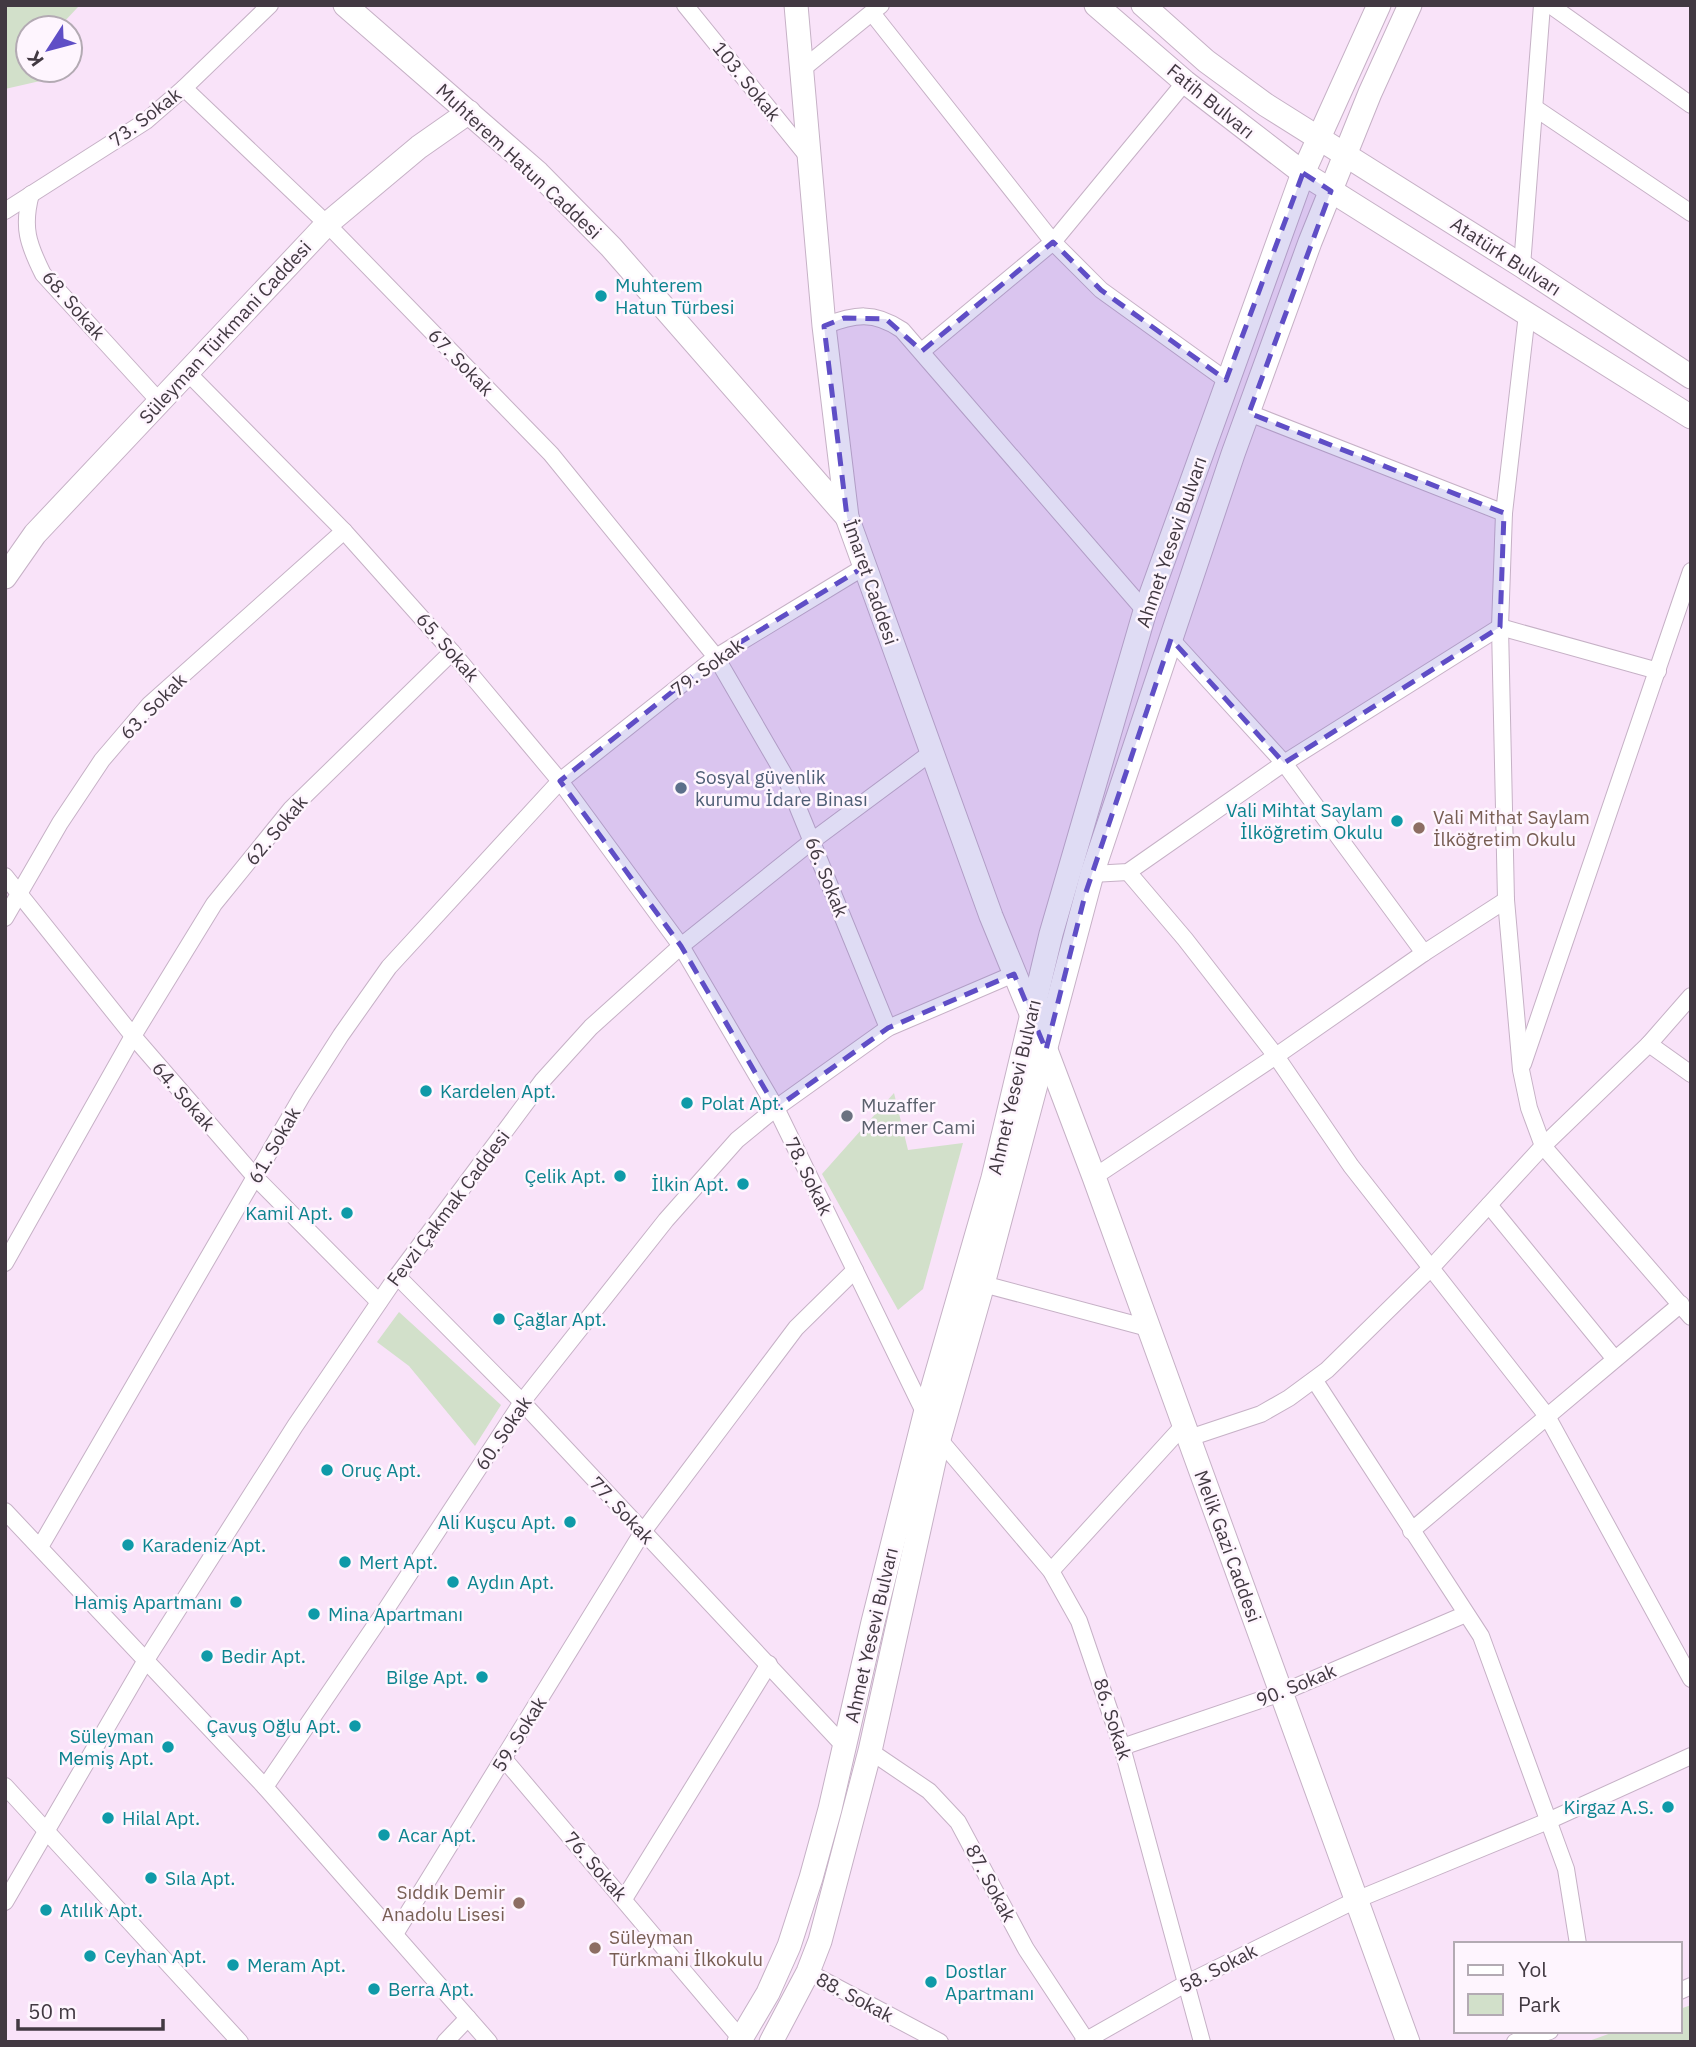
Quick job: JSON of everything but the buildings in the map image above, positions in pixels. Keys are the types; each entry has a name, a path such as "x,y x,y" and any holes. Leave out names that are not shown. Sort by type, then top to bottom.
{"main road":[{"name":"Muhterem Hatun Caddesi","path":"345,5 538,173 611,247 847,517"},
{"name":"İmaret Caddesi","path":"796,5 824,326 847,517 1014,974 1046,1050"},
{"name":"Fatih Bulvarı","path":"1096,5 1185,82 1303,173 1331,191"},
{"name":"Fatih Bulvarı","path":"1143,5 1206,61 1266,105 1319,139"},
{"name":"Ahmet Yesevi Bulvarı","path":"740,2040 768,1993 800,1916 830,1809 925,1414 993,1178 1051,934 1145,611 1303,173 1379,5"},
{"name":"Ahmet Yesevi Bulvarı","path":"771,2042 808,1972 820,1941 870,1751 939,1439 1092,874 1249,413 1345,154 1388,50 1410,5"},
{"name":"Süleyman Türkmani Caddesi","path":"5,577 35,534 327,223 419,147 470,112"},
{"name":"Atatürk Bulvarı","path":"1319,139 1522,266 1691,377"},
{"name":"Atatürk Bulvarı","path":"1331,191 1691,417"},
{"name":"Melik Gazi Caddesi","path":"1046,1050 1408,2042"}],"street":[{"name":"73. Sokak","path":"5,211 146,121 270,5"},
{"name":"103. Sokak","path":"685,5 809,158"},
{"path":"1522,266 1542,5"},
{"path":"1550,5 1691,105"},
{"path":"800,71 877,9 1054,242 1101,290 1227,380"},
{"path":"922,351 1054,242 1185,82"},
{"name":"67. Sokak","path":"184,88 327,223 551,454 716,657"},
{"path":"1535,108 1688,208"},
{"name":"68. Sokak","path":"32,194 26,213 26,232 30,249 43,274 159,401"},
{"path":"1411,1531 1614,1358 1686,1310 1543,1146 1529,1108 1521,1070 1506,900 1500,627 1504,513 1527,314"},
{"path":"824,326 844,318 866,316 886,319 902,330 1145,611"},
{"name":"65. Sokak","path":"187,372 344,531 452,652 560,781 681,946"},
{"path":"1249,413 1504,513"},
{"name":"63. Sokak","path":"5,918 60,823 102,760 149,705 344,531"},
{"name":"79. Sokak","path":"560,781 716,657 864,567"},
{"path":"1521,1070 1691,571"},
{"path":"1092,874 1128,872 1284,763 1500,627 1658,671"},
{"path":"1171,639 1284,763 1424,953"},
{"name":"62. Sokak","path":"5,1263 132,1036 214,904 290,809 452,652"},
{"name":"66. Sokak","path":"716,657 785,776 888,1028"},
{"name":"Fevzi Çakmak Caddesi","path":"5,1902 146,1660 295,1426 397,1276 542,1080 591,1027 681,946 813,841 932,752"},
{"name":"61. Sokak","path":"40,1547 341,1035 389,967 560,781"},
{"path":"1128,872 1185,939 1276,1056 1351,1166 1547,1416 1691,1679"},
{"name":"64. Sokak","path":"5,876 132,1036 256,1178 379,1302"},
{"path":"1094,1177 1506,900"},
{"name":"78. Sokak","path":"681,946 776,1108 925,1414"},
{"name":"60. Sokak","path":"265,1787 522,1402 666,1220 737,1140 776,1108 888,1028 1014,974"},
{"path":"1051,1571 1186,1432 1261,1414 1315,1381 1432,1267 1543,1146 1648,1044 1691,996"},
{"path":"1648,1044 1691,1074"},
{"path":"1489,1205 1614,1358"},
{"name":"59. Sokak","path":"395,1934 642,1533 796,1328 855,1270"},
{"name":"77. Sokak","path":"397,1276 522,1402 845,1747"},
{"path":"983,1284 1149,1328"},
{"path":"1315,1381 1481,1636 1566,1869 1578,1942"},
{"name":"86. Sokak","path":"939,1439 1051,1571 1079,1621 1122,1747 1202,2042"},
{"path":"5,1511 265,1787 489,2042"},
{"name":"90. Sokak","path":"1122,1747 1281,1693 1466,1614"},
{"path":"624,1899 769,1664"},
{"name":"87. Sokak","path":"870,1751 929,1791 958,1822 1026,1949 1084,2041"},
{"name":"58. Sokak","path":"1084,2041 1187,1983 1356,1900 1548,1821 1691,1756"},
{"name":"76. Sokak","path":"504,1759 740,2040"},
{"path":"5,1786 240,2042"},
{"name":"88. Sokak","path":"808,1972 940,2042"},
{"path":"445,2042 468,2018"},
{"path":"1515,2042 1544,2033"}],"highlighted area":[{"path":"1303,173 1331,191 1249,413 1504,513 1500,627 1284,763 1171,639 1085,895 1046,1050 1014,974 888,1028 776,1108 681,946 560,781 716,657 864,567 847,517 824,326 844,318 886,319 922,351 1053,242 1101,290 1226,380"}],"green space":[{"path":"6,5 76,5 78,7 71,14 14,14 14,84 27,84 5,89"},
{"path":"894,1093 908,1150 963,1143 923,1289 898,1310 822,1174"},
{"path":"399,1312 501,1405 475,1446 409,1366 377,1342"},
{"path":"1691,2005 1691,2042 1586,2042 1611,2033 1682,2033 1682,2008"}],"place":[{"name":"Muhterem Hatun Türbesi","path":"601,296"},
{"name":"Sosyal güvenlik kurumu İdare Binası","path":"681,788"},
{"name":"Vali Mihtat Saylam İlköğretim Okulu","path":"1397,821"},
{"name":"Vali Mithat Saylam İlköğretim Okulu","path":"1419,828"},
{"name":"Kardelen Apt.","path":"426,1091"},
{"name":"Polat Apt.","path":"687,1103"},
{"name":"Muzaffer Mermer Cami","path":"847,1116"},
{"name":"Çelik Apt.","path":"620,1176"},
{"name":"İlkin Apt.","path":"743,1184"},
{"name":"Kamil Apt.","path":"347,1213"},
{"name":"Çağlar Apt.","path":"499,1319"},
{"name":"Oruç Apt.","path":"327,1470"},
{"name":"Ali Kuşcu Apt.","path":"570,1522"},
{"name":"Karadeniz Apt.","path":"128,1545"},
{"name":"Mert Apt.","path":"345,1562"},
{"name":"Aydın Apt.","path":"453,1582"},
{"name":"Hamiş Apartmanı","path":"236,1602"},
{"name":"Mina Apartmanı","path":"314,1614"},
{"name":"Bedir Apt.","path":"207,1656"},
{"name":"Bilge Apt.","path":"482,1677"},
{"name":"Çavuş Oğlu Apt.","path":"355,1726"},
{"name":"Süleyman Memiş Apt.","path":"168,1747"},
{"name":"Kirgaz A.S.","path":"1668,1807"},
{"name":"Hilal Apt.","path":"108,1818"},
{"name":"Acar Apt.","path":"384,1835"},
{"name":"Sıla Apt.","path":"151,1878"},
{"name":"Sıddık Demir Anadolu Lisesi","path":"519,1903"},
{"name":"Atılık Apt.","path":"46,1910"},
{"name":"Süleyman Türkmani İlkokulu","path":"595,1948"},
{"name":"Ceyhan Apt.","path":"90,1956"},
{"name":"Meram Apt.","path":"233,1965"},
{"name":"Dostlar Apartmanı","path":"931,1982"},
{"name":"Berra Apt.","path":"374,1989"}]}
